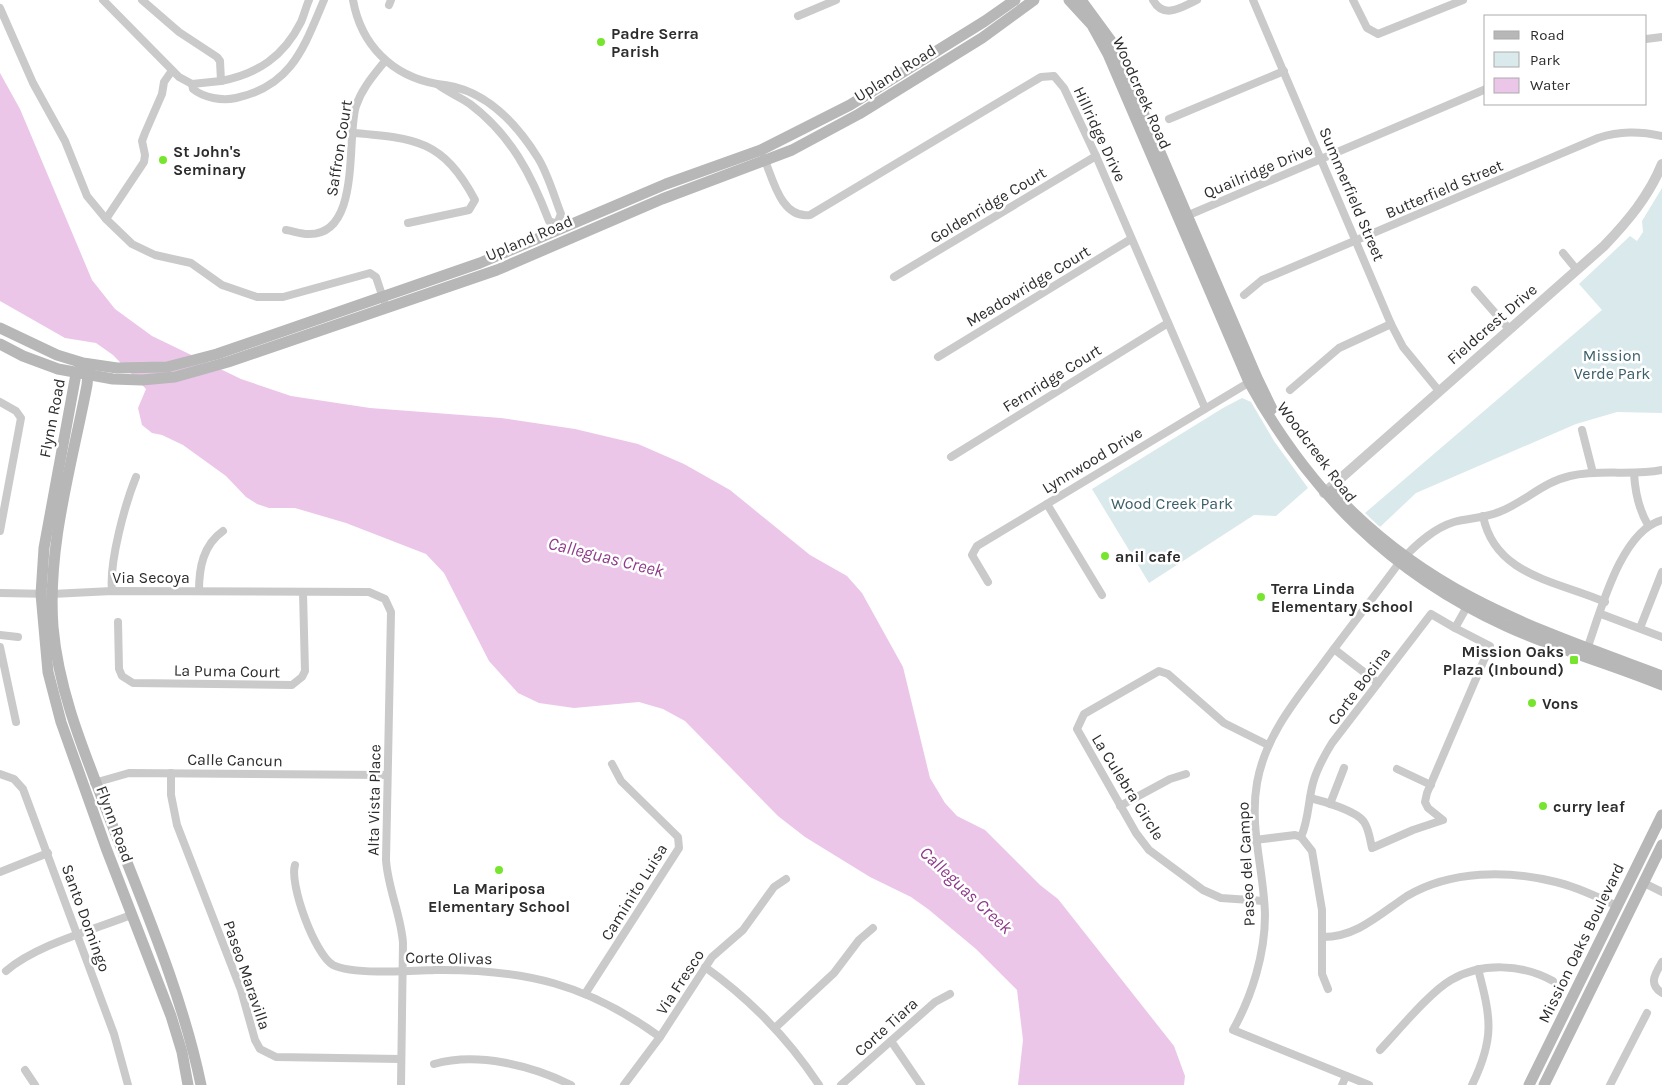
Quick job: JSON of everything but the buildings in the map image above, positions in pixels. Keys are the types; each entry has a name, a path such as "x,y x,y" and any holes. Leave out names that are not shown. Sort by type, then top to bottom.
{"main road":[{"name":"Upland Road","path":"0,344 43,364 76,374 126,379 175,376 228,362 384,303 512,251 666,184 760,150 850,105 986,21 1015,0"},
{"name":"Upland Road","path":"0,328 38,348 83,363 117,368 167,367 217,354 497,270 662,199 765,162 824,134 982,38 1034,0"},
{"name":"Woodcreek Road","path":"1069,0 1092,25 1108,54 1277,430 1360,530 1402,560 1507,627 1662,676"},
{"name":"Woodcreek Road","path":"1081,0 1114,44 1183,218"},
{"name":"Flynn Road","path":"83,363 76,374 44,548 48,672 62,722 90,785 183,1012 201,1085"},
{"name":"Flynn Road","path":"46,594 88,375 83,363"},
{"name":"Woodcreek Road","path":"1586,652 1662,685"},
{"name":"Flynn Road","path":"90,785 132,915 171,1016 182,1052 188,1085"},
{"name":"Mission Oaks Boulevard","path":"1529,1085 1662,815"},
{"name":"Mission Oaks Boulevard","path":"1544,1085 1662,845"}],"street":[{"path":"103,0 171,72 192,84 242,77 272,61 291,39 302,20 309,0"},
{"path":"142,0 179,32 217,57 220,61 221,80"},
{"path":"192,84 192,89 199,94 226,100 269,87 290,69 297,58 324,0"},
{"path":"353,0 356,18 365,36 385,61 408,76 437,84 453,85 475,93 493,106 511,123 539,159 561,214 557,224 549,221 525,165 501,134 486,117 468,103 437,84"},
{"path":"798,16 836,0"},
{"path":"1153,0 1158,7 1169,11 1176,10 1197,0"},
{"name":"Summerfield Street","path":"1253,0 1391,324 1404,347 1439,391"},
{"path":"1353,0 1367,28 1378,34 1450,2 1463,0"},
{"path":"0,8 33,83 64,141 87,196 106,219 132,244 144,251 181,259 239,292 270,298 311,290 370,272 376,277 384,303"},
{"path":"1647,39 1662,37"},
{"name":"Saffron Court","path":"286,230 309,234 326,229 339,216 348,192 352,133 356,107 366,84 385,61"},
{"path":"1169,119 1284,71"},
{"path":"106,219 144,162 145,155 142,141 162,94 164,82 171,72"},
{"name":"Hillridge Drive","path":"760,150 778,191 789,209 802,216 810,215 1045,75 1054,76 1059,80 1096,156 1205,408"},
{"name":"Quailridge Drive","path":"1183,218 1484,90"},
{"name":"Butterfield Street","path":"1244,294 1262,280 1357,242 1598,138 1640,131 1662,136"},
{"path":"352,133 403,137 434,150 462,176 475,200 469,210 408,223"},
{"name":"Goldenridge Court","path":"894,277 1096,156"},
{"name":"Fieldcrest Drive","path":"1326,490 1577,270 1630,220 1642,203 1662,164"},
{"name":"Meadowridge Court","path":"938,357 1131,239"},
{"path":"1563,254 1577,270"},
{"path":"1475,290 1509,330"},
{"name":"Fernridge Court","path":"951,457 1168,323"},
{"path":"1290,390 1339,348 1391,324"},
{"name":"Lynnwood Drive","path":"988,582 972,555 976,546 1253,380"},
{"path":"0,402 16,411 21,418 0,531"},
{"path":"1582,430 1593,472"},
{"name":"Paseo del Campo","path":"1346,1076 1233,1030 1252,989 1260,960 1265,915 1255,840 1255,797 1261,766 1268,745 1283,718 1402,560 1442,528 1454,523 1499,513 1547,484 1571,476 1593,472 1634,473 1662,470"},
{"path":"1634,473 1635,492 1641,513 1648,525"},
{"path":"112,590 111,579 129,492 136,477"},
{"path":"1047,504 1102,595"},
{"path":"1483,516 1490,540 1502,555 1515,566 1605,602"},
{"path":"1586,652 1622,556 1631,542 1648,525 1662,520"},
{"path":"198,591 207,548 215,536 223,531"},
{"path":"1640,628 1662,572"},
{"name":"Via Secoya","path":"0,593 46,594 112,590 303,593"},
{"name":"Alta Vista Place","path":"303,593 369,592 380,596 388,604 391,612 387,870 402,931 401,1085"},
{"name":"La Puma Court","path":"118,622 118,669 122,676 133,683 292,685 302,677 305,671 303,593"},
{"path":"1310,798 1330,804 1361,818 1368,831 1372,848 1412,830 1443,820 1428,808 1425,802 1490,646 1455,628 1469,603"},
{"name":"Corte Bocina","path":"1301,837 1306,826 1313,784 1324,757 1378,683 1431,614 1455,628"},
{"path":"1601,614 1662,637"},
{"path":"0,635 18,636"},
{"path":"0,647 16,722"},
{"path":"1334,650 1378,683"},
{"name":"La Culebra Circle","path":"1264,901 1221,898 1203,890 1149,850 1120,806 1078,733 1077,725 1084,714 1158,671 1168,674 1224,723 1268,745"},
{"path":"0,694 10,693"},
{"name":"Caminito Luisa","path":"585,994 679,848 678,837 621,781 612,764"},
{"path":"1330,804 1344,768"},
{"path":"1397,769 1431,785"},
{"name":"Calle Cancun","path":"90,785 129,773 388,775"},
{"name":"Paseo Maravilla","path":"170,773 171,795 177,825 241,990 255,1040 260,1049 276,1057 401,1059"},
{"name":"Santo Domingo","path":"0,774 14,779 23,789 114,1034 128,1085"},
{"path":"1120,806 1170,779 1186,774"},
{"path":"1255,840 1284,835 1301,837 1312,851 1322,910 1322,974 1328,989"},
{"path":"0,872 48,852"},
{"name":"Corte Olivas","path":"295,865 294,885 318,948 326,960 346,968 403,971 464,970 508,972 544,979 621,1010 660,1037"},
{"path":"1323,937 1346,935 1421,889 1472,875 1492,874 1556,882 1579,889 1617,906"},
{"name":"Via Fresco","path":"624,1085 660,1037 705,967 721,947 753,919 774,887 786,879"},
{"path":"1644,883 1662,892"},
{"path":"6,971 25,957 132,915"},
{"path":"776,1027 834,973 859,940 873,928"},
{"path":"1662,962 1654,974 1654,985 1662,993"},
{"path":"705,967 750,1002 776,1027 819,1085"},
{"path":"1380,1050 1450,980 1478,969 1492,967 1530,970 1553,981"},
{"path":"1472,1085 1488,1047 1490,1030 1488,1011 1478,969"},
{"name":"Corte Tiara","path":"841,1085 935,1002 950,994"},
{"path":"1610,1085 1647,1013"},
{"path":"891,1041 922,1085"},
{"path":"434,1064 454,1060 498,1062 521,1067 571,1085"},
{"path":"25,1070 35,1085"},
{"path":"1342,1085 1346,1076 1370,1085"}],"green space":[{"name":"Mission Verde Park","path":"1662,188 1662,413 1617,412 1576,424 1416,493 1380,527 1365,513 1602,310 1579,284 1630,236 1637,241 1643,232 1642,221"},
{"name":"Wood Creek Park","path":"1242,398 1251,402 1274,441 1308,488 1276,516 1254,515 1149,583 1092,489"}],"water":[{"name":"Calleguas Creek","path":"0,73 20,109 92,280 115,309 152,336 241,379 291,396 370,408 501,418 575,429 638,444 684,464 730,490 810,555 847,576 862,593 903,667 930,778 945,803 957,816 985,830 1040,885 1058,899 1174,1046 1185,1076 1184,1085 1018,1085 1023,1040 1017,990 976,949 928,909 911,897 870,877 805,837 778,816 685,721 663,709 639,702 574,708 539,703 518,693 489,661 444,573 426,554 346,523 295,508 269,508 257,504 246,497 226,476 183,445 162,435 152,433 142,425 138,408 146,389 113,355 96,343 65,338 0,301"}],"place":[{"name":"Padre Serra Parish","path":"601,42"},
{"name":"St John's Seminary","path":"163,160"},
{"name":"anil cafe","path":"1105,556"},
{"name":"Terra Linda Elementary School","path":"1261,597"},
{"name":"Mission Oaks Plaza (Inbound)","path":"1574,660"},
{"name":"Vons","path":"1532,703"},
{"name":"curry leaf","path":"1543,806"},
{"name":"La Mariposa Elementary School","path":"499,870"}]}
